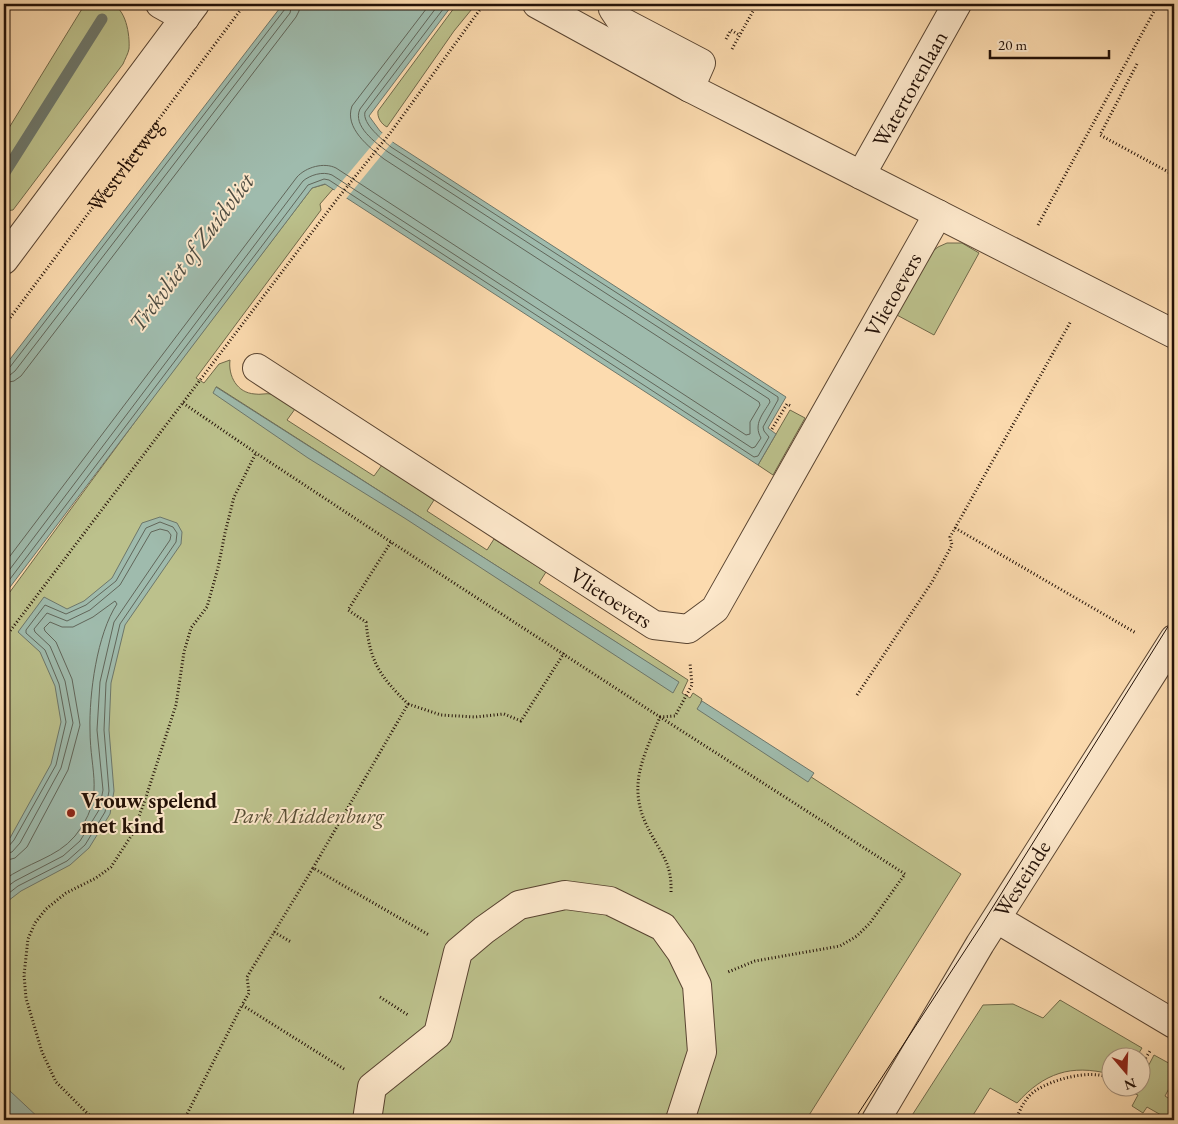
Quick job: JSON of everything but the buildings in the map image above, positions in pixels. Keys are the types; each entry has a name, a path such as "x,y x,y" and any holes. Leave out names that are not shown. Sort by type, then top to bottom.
{"street":[{"path":"160,4 190,11"},
{"path":"537,4 690,88 1174,334"},
{"path":"616,4 613,9 621,20 701,63 690,88"},
{"name":"Watertorenlaan","path":"861,175 957,4"},
{"name":"Westvlietweg","path":"4,260 190,11"},
{"name":"Vlietoevers","path":"257,368 654,625 688,629 715,609 938,214"},
{"name":"Westeinde","path":"876,1120 997,919 1170,645"},
{"path":"367,1120 372,1087 438,1034 458,952 484,930 519,905 565,895 610,901 663,927 681,952 697,985 702,1052 680,1120"},
{"path":"997,919 1174,1024"}],"path":[{"name":"Westvlietweg","path":"4,326 245,4"},
{"path":"4,639 338,198 391,132 484,4"},
{"path":"1021,256 1158,4"},
{"path":"1137,64 1100,135 1174,175"},
{"path":"857,696 932,582 952,545 950,537 1088,291"},
{"path":"183,403 256,454 905,874 870,924 857,936 840,946 755,961 697,985"},
{"path":"94,1120 56,1082 42,1052 26,998 24,975 28,939 46,908 66,893 96,878 110,867 133,832 146,800 176,704 184,652 191,628 207,607 234,497 256,454"},
{"path":"955,528 1170,645"},
{"path":"391,542 348,610 366,622 367,639 378,669 386,682 408,704 440,715 475,717 504,714 521,721 564,653"},
{"path":"660,717 675,716 692,685"},
{"path":"184,1120 242,1005 250,993 247,977 408,704"},
{"path":"660,717 645,753 637,782 639,808 650,832 665,856 672,877 671,903 663,927"},
{"path":"313,868 458,952"},
{"path":"274,932 291,942"},
{"path":"380,997 408,1014"},
{"path":"242,1005 372,1087"},
{"path":"1016,1120 1022,1106 1034,1092 1057,1080 1089,1074 1100,1076"}],"green space":[{"path":"107,3 120,10 128,29 129,49 127,55 123,64 13,210 4,211 4,136 85,4"},
{"path":"457,4 476,4 454,31 387,127 380,120 378,111"},
{"name":"Park Middenburg","path":"326,184 333,189 320,204 321,210 196,378 204,383 219,364 230,360 232,378 243,391 271,394 277,397 295,409 287,420 374,476 382,465 434,500 427,511 487,550 494,539 546,572 539,583 688,680 682,693 690,698 693,693 702,699 700,705 961,874 806,1120 4,1120 4,600 162,385 312,188","holes":["216,387 217,387 678,682"]},
{"path":"947,243 962,243 979,253 934,335 895,314 929,254"},
{"path":"790,410 805,418 773,475 758,465"},
{"path":"1060,1000 1139,1046 1100,1046 1100,1072 1071,1071 1048,1078 1037,1084 1017,1103 990,1088 970,1120 909,1120 983,1005 1013,1004 1043,1018"},
{"path":"1154,1055 1174,1066 1174,1079 1165,1096 1174,1102 1174,1107 1168,1119 1147,1107 1143,1113 1132,1106 1137,1096 1150,1096 1150,1063"}],"water":[{"name":"Trekvliet of Zuidvliet","path":"283,4 453,4 369,116 380,131 394,143 786,397 768,428 776,434 758,465 325,184 312,188 4,595 4,367"},
{"path":"216,387 679,682 673,693 406,519 308,458 213,393"},
{"path":"160,517 177,523 182,532 181,544 125,625 111,683 109,730 114,791 110,814 89,848 70,865 21,891 4,904 4,844 10,838 51,764 61,722 55,686 40,652 18,632 44,597 67,609 84,601 112,578 142,523"},
{"path":"702,701 814,773 808,782 697,709"},
{"path":"4,1082 10,1091 41,1120 4,1120"}],"pier":[{"path":"384,131 394,140 345,200 333,192"}],"waterway":[{"path":"4,174 102,19"}],"tram line":[{"path":"854,1120 981,926 1174,617"}],"place":[{"name":"Vrouw spelend met kind","path":"71,813"}]}
